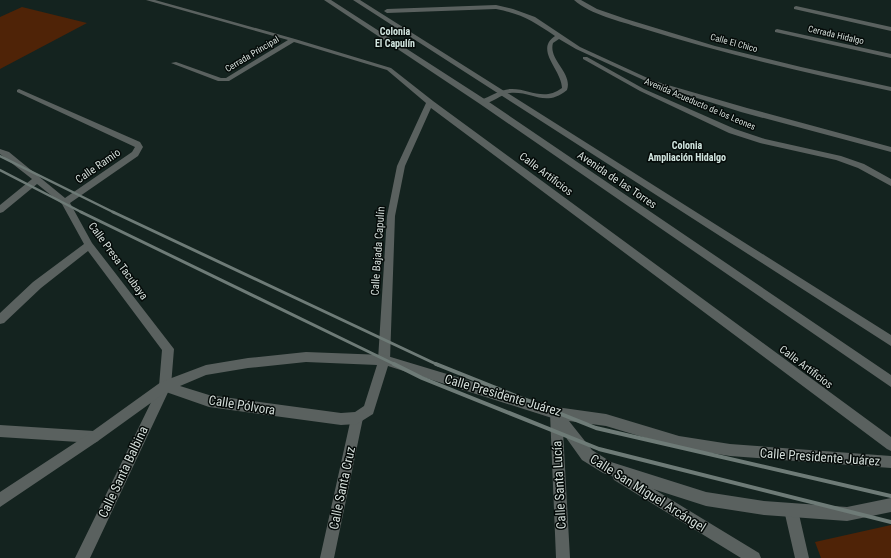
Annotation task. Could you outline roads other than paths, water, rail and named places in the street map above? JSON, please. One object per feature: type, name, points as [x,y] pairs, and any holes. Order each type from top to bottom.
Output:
[{"type":"street","name":"Calle Artificios","points":[[155,0],[389,69],[430,103],[891,445]]},
{"type":"street","name":"Avenida de las Torres","points":[[327,0],[483,102],[891,382]]},
{"type":"street","name":"Avenida de las Torres","points":[[356,0],[891,341]]},
{"type":"street","name":"Calle El Chico","points":[[577,0],[604,14],[670,35],[744,55],[891,89]]},
{"type":"street","name":"Avenida Acueducto de los Leones","points":[[387,11],[496,7],[511,10],[533,18],[556,38],[642,90],[732,130],[763,141],[849,161],[873,172],[891,183]]},
{"type":"street","points":[[796,8],[891,29]]},
{"type":"street","name":"Cerrada Hidalgo","points":[[777,31],[891,56]]},
{"type":"street","points":[[483,102],[514,91],[544,97],[556,95],[565,89],[565,81],[549,50],[549,47],[556,38],[634,75],[672,89],[891,150]]},
{"type":"street","name":"Cerrada Principal","points":[[174,62],[220,80],[227,80],[293,40]]},
{"type":"street","name":"Calle Ramio","points":[[19,91],[137,144],[138,150],[135,154],[65,202]]},
{"type":"street","name":"Calle Bajada Capulín","points":[[384,360],[391,216],[401,166],[430,103]]},
{"type":"street","name":"Calle Presa Tacubaya","points":[[0,151],[38,179],[65,202],[89,245],[168,349],[165,386]]},
{"type":"street","points":[[0,210],[38,179]]},
{"type":"street","points":[[0,320],[37,285],[89,245]]},
{"type":"street","name":"Calle Presidente Juárez","points":[[165,386],[206,370],[248,363],[306,357],[384,360],[556,413],[606,420],[679,442],[730,450],[805,454],[891,462]]},
{"type":"street","points":[[356,418],[369,410],[384,360]]},
{"type":"street","points":[[0,500],[94,438],[165,386]]},
{"type":"street","name":"Calle Pólvora","points":[[165,386],[209,401],[341,419],[356,418]]},
{"type":"street","name":"Calle Santa Balbina","points":[[82,558],[165,386]]},
{"type":"street","name":"Calle San Miguel Arcángel","points":[[556,413],[587,455],[754,558]]},
{"type":"street","name":"Calle Santa Lucía","points":[[556,413],[563,558]]},
{"type":"street","name":"Calle Santa Cruz","points":[[327,558],[356,418]]},
{"type":"street","points":[[0,431],[94,438]]},
{"type":"street","points":[[608,468],[706,499],[764,508],[846,514],[891,504]]},
{"type":"street","points":[[791,510],[802,558]]},
{"type":"railway","points":[[0,156],[115,213]]},
{"type":"railway","points":[[0,170],[82,213]]},
{"type":"railway","points":[[113,212],[438,365]]},
{"type":"railway","points":[[82,213],[396,365]]},
{"type":"railway","points":[[436,364],[596,428],[891,496]]},
{"type":"railway","points":[[396,365],[422,378],[599,449],[891,522]]},
{"type":"district","name":"Colonia El Capulín","points":[[395,36]]},
{"type":"district","name":"Colonia Ampliación Hidalgo","points":[[687,150]]}]
